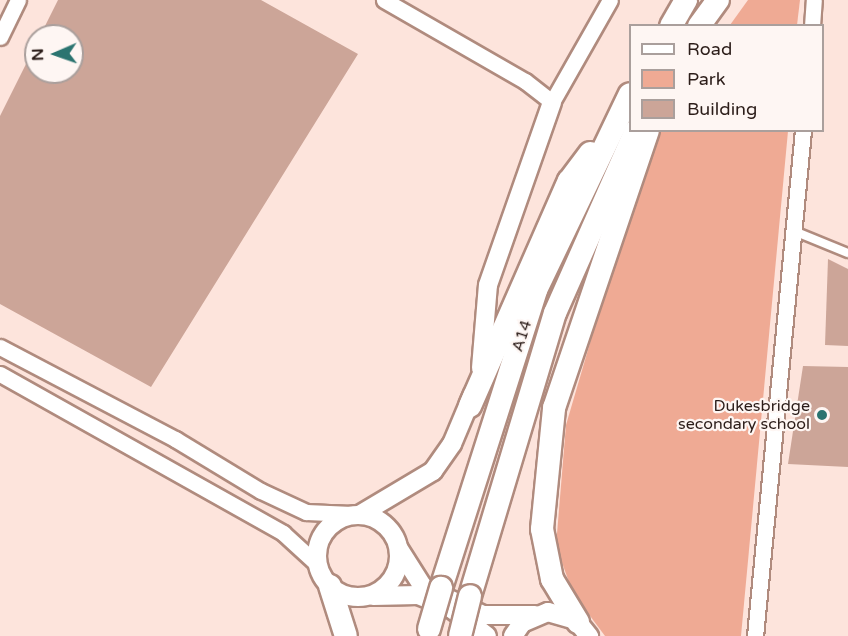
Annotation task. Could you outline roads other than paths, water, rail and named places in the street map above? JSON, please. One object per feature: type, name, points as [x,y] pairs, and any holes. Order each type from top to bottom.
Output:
[{"type":"main road","points":[[672,24],[686,0]]},
{"type":"main road","points":[[700,24],[718,0]]},
{"type":"main road","name":"A14","points":[[428,633],[536,290],[629,96]]},
{"type":"main road","points":[[470,405],[569,181],[616,120]]},
{"type":"main road","name":"A14","points":[[460,636],[555,314],[635,132]]},
{"type":"main road","points":[[584,629],[560,596],[546,557],[545,476],[553,419],[567,362],[647,132]]},
{"type":"main road","points":[[330,586],[346,636]]},
{"type":"street","points":[[0,37],[18,0]]},
{"type":"street","points":[[384,0],[554,96]]},
{"type":"street","points":[[401,0],[554,96]]},
{"type":"street","points":[[318,565],[321,537],[340,518],[357,514],[433,471],[470,405],[483,359],[488,285],[554,96],[610,0]]},
{"type":"street","points":[[812,24],[814,0]]},
{"type":"street","points":[[755,636],[803,132]]},
{"type":"street","points":[[0,347],[175,439],[261,491],[306,512],[357,514],[389,528],[423,587],[483,615],[563,614],[584,629]]},
{"type":"street","points":[[0,374],[283,533],[318,565],[330,586],[354,597],[418,595],[452,609],[487,636]]},
{"type":"street","points":[[369,596],[392,581],[398,568],[399,547]]},
{"type":"street","points":[[513,636],[535,615]]},
{"type":"lane","points":[[794,231],[848,253]]},
{"type":"place","name":"Dukesbridge secondary school","points":[[822,415]]}]
